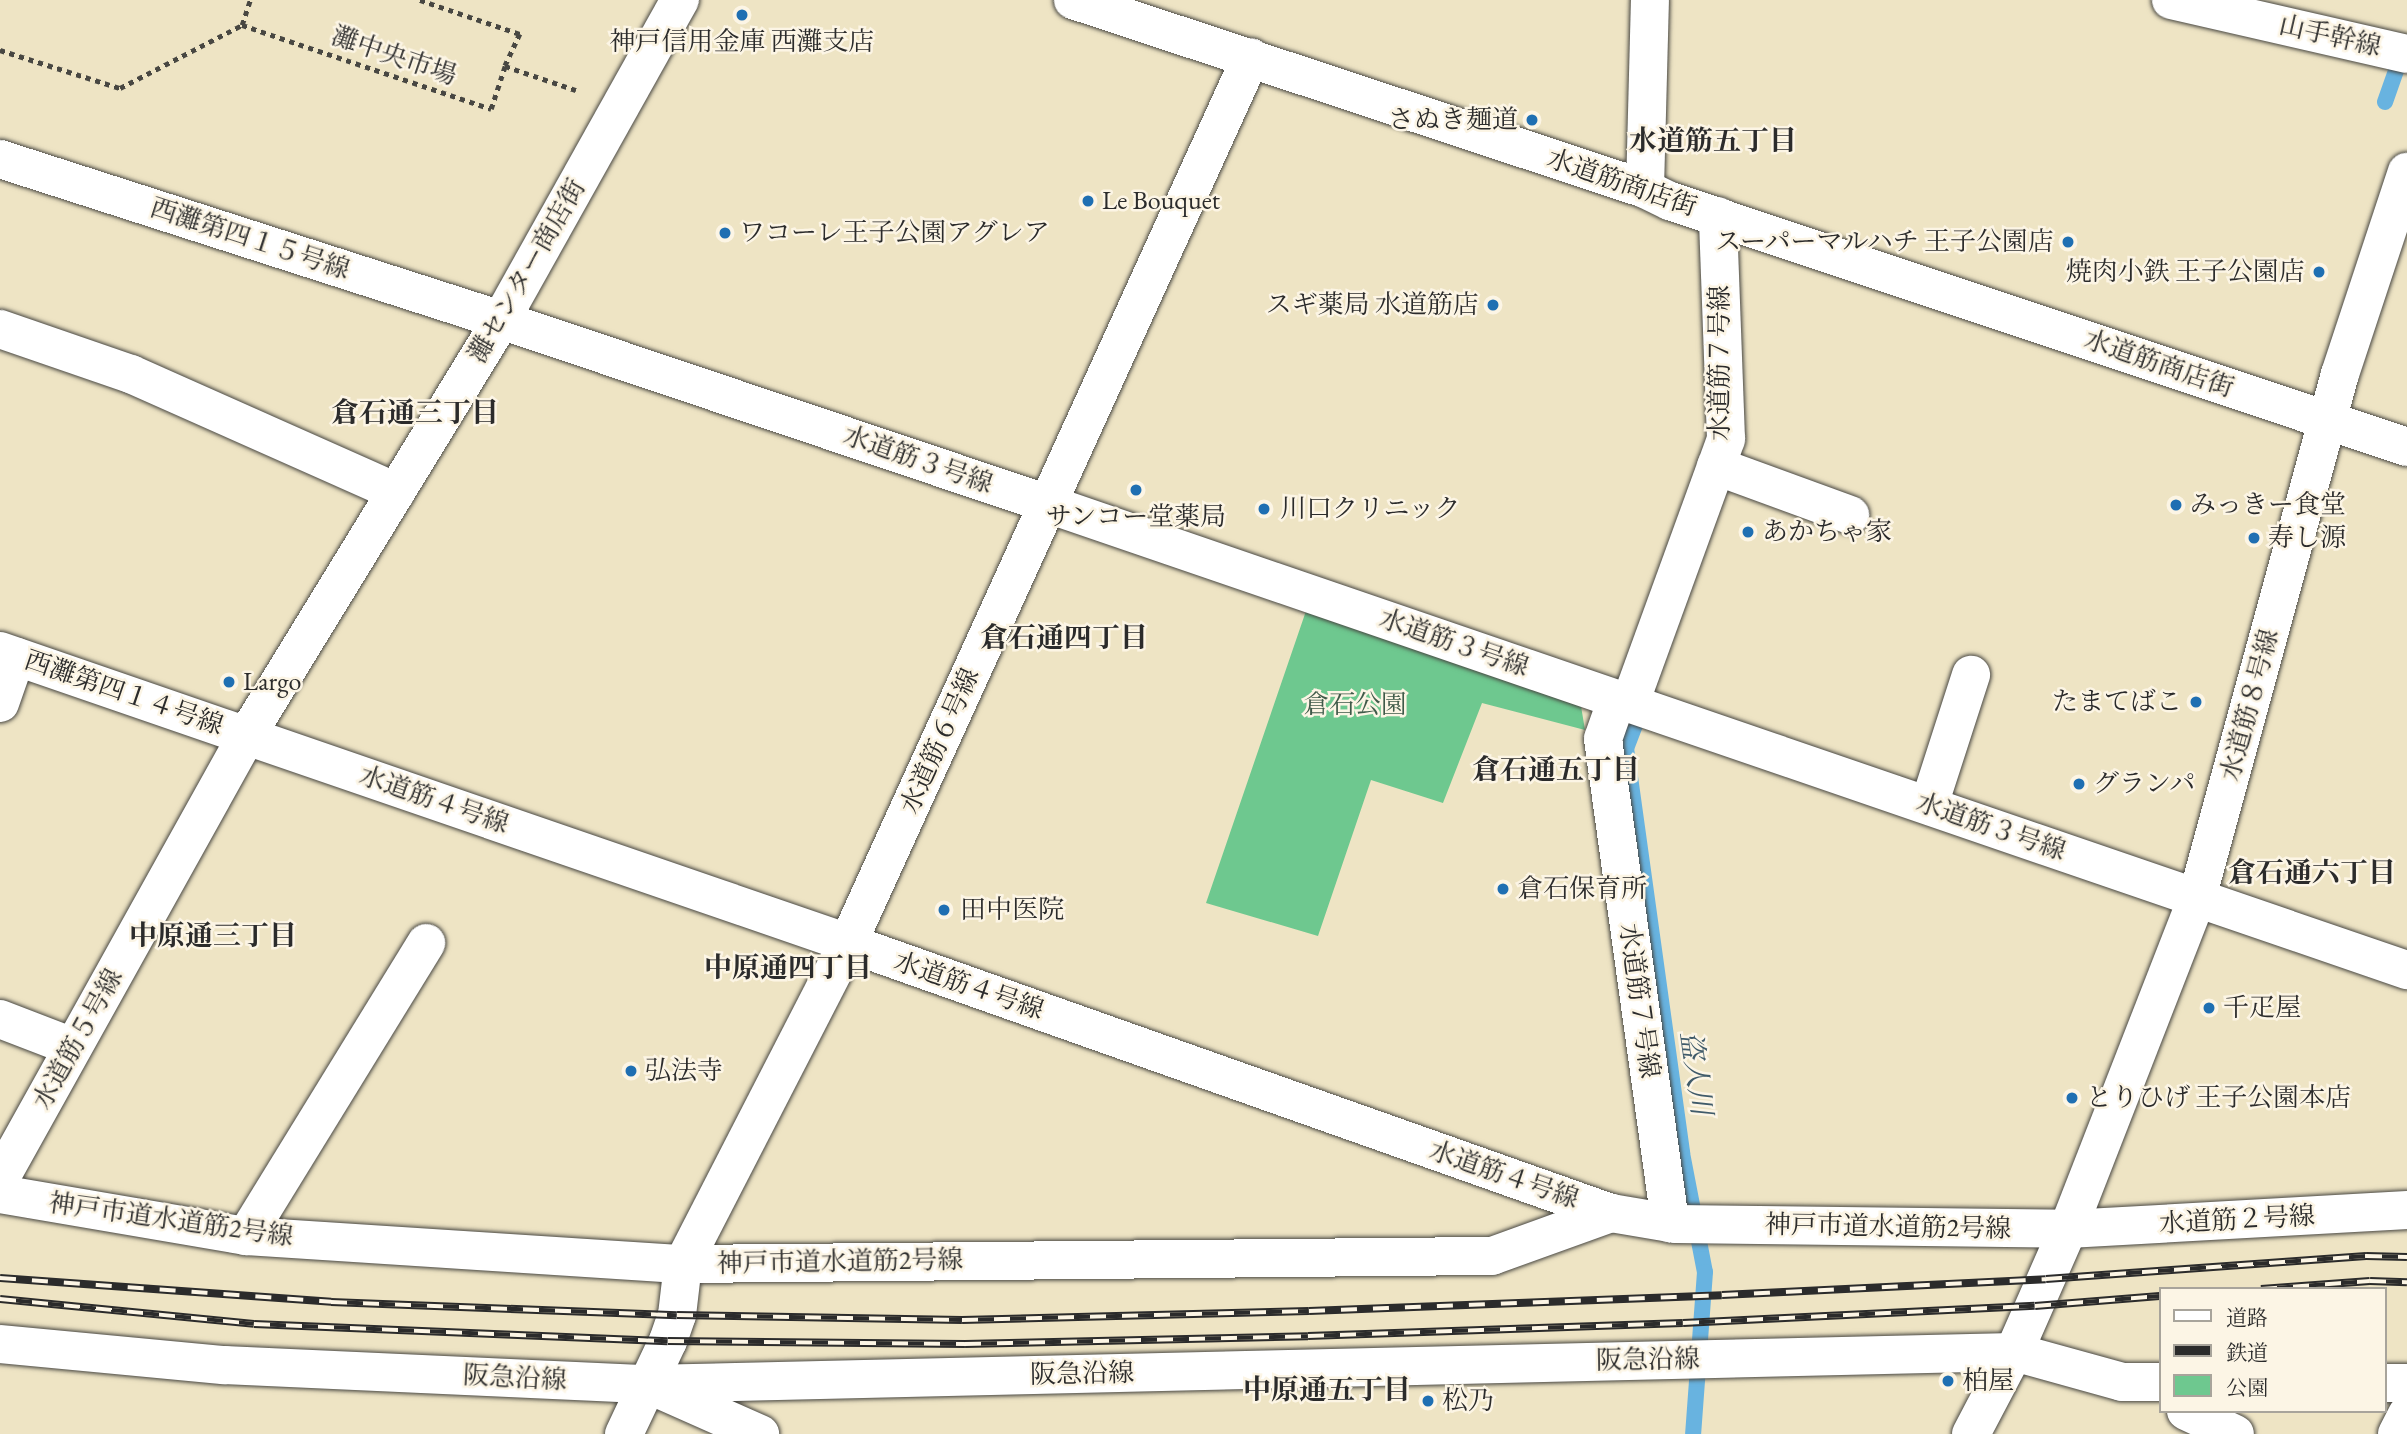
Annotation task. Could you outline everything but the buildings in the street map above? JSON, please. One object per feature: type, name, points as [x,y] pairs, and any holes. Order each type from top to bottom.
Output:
[{"type":"street","name":"灘センター商店街","points":[[253,726],[500,320],[680,0]]},
{"type":"street","name":"水道筋商店街","points":[[1073,0],[1646,189],[1670,201],[2407,447]]},
{"type":"street","points":[[1646,189],[1650,0]]},
{"type":"street","name":"山手幹線","points":[[2171,0],[2407,54]]},
{"type":"street","name":"水道筋６号線","points":[[682,1264],[848,943],[1251,57]]},
{"type":"street","name":"西灘第四１５号線","points":[[0,159],[500,320]]},
{"type":"street","name":"水道筋８号線","points":[[1971,1434],[2014,1352],[2068,1229],[2197,898],[2340,374],[2407,172]]},
{"type":"street","name":"水道筋７号線","points":[[1685,1224],[1603,739],[1624,701],[1726,439],[1718,216]]},
{"type":"street","name":"水道筋３号線","points":[[500,320],[1048,504],[2407,970]]},
{"type":"street","points":[[0,329],[131,374],[396,492]]},
{"type":"street","points":[[1716,466],[1850,515]]},
{"type":"street","points":[[0,703],[8,654]]},
{"type":"street","name":"西灘第四１４号線","points":[[8,654],[253,726]]},
{"type":"street","points":[[1929,806],[1971,675]]},
{"type":"street","name":"水道筋４号線","points":[[253,726],[848,943],[1611,1213]]},
{"type":"street","name":"水道筋５号線","points":[[0,1179],[253,726]]},
{"type":"street","points":[[246,1236],[426,943]]},
{"type":"street","points":[[0,1019],[73,1047]]},
{"type":"street","name":"神戸市道水道筋2号線","points":[[0,1194],[246,1236],[682,1264],[1492,1256],[1611,1213],[1685,1224],[2068,1229]]},
{"type":"street","name":"水道筋２号線","points":[[2068,1229],[2407,1210]]},
{"type":"street","points":[[624,1434],[677,1315],[682,1264]]},
{"type":"street","name":"阪急沿線","points":[[0,1344],[224,1365],[647,1384],[2014,1352],[2122,1382],[2158,1382]]},
{"type":"street","points":[[2122,1382],[2158,1398]]},
{"type":"street","points":[[2386,1383],[2407,1382]]},
{"type":"street","points":[[647,1384],[760,1434]]},
{"type":"street","points":[[2190,1413],[2235,1434]]},
{"type":"street","points":[[2397,1434],[2407,1413]]},
{"type":"path","points":[[0,50],[120,88],[242,25],[250,0]]},
{"type":"path","name":"灘中央市場","points":[[242,25],[491,109],[505,66],[520,34],[420,0]]},
{"type":"path","points":[[505,66],[621,105]]},
{"type":"green space","name":"倉石公園","points":[[1307,608],[1580,700],[1585,730],[1482,703],[1443,803],[1371,780],[1318,936],[1206,903]]},
{"type":"waterway","points":[[2385,102],[2403,51]]},
{"type":"waterway","name":"盗人川","points":[[1637,720],[1626,748],[1682,1153],[1705,1272],[1693,1434]]},
{"type":"railway","points":[[0,1278],[331,1302],[677,1315],[962,1320],[1309,1311],[1722,1295],[2046,1279],[2366,1256],[2407,1257]]},
{"type":"railway","points":[[2288,1287],[2370,1281],[2407,1282]]},
{"type":"railway","points":[[0,1299],[254,1324],[668,1341],[965,1344],[1683,1323],[2035,1306],[2158,1296]]},
{"type":"place","name":"神戸信用金庫 西灘支店","points":[[742,15]]},
{"type":"place","name":"さぬき麺道","points":[[1532,120]]},
{"type":"place","name":"Le Bouquet","points":[[1088,201]]},
{"type":"place","name":"ワコーレ王子公園アグレア","points":[[725,233]]},
{"type":"place","name":"スーパーマルハチ 王子公園店","points":[[2068,242]]},
{"type":"place","name":"焼肉小鉄 王子公園店","points":[[2319,272]]},
{"type":"place","name":"スギ薬局 水道筋店","points":[[1493,305]]},
{"type":"place","name":"サンコー堂薬局","points":[[1136,490]]},
{"type":"place","name":"みっきー食堂","points":[[2176,505]]},
{"type":"place","name":"川口クリニック","points":[[1264,509]]},
{"type":"place","name":"あかちゃ家","points":[[1748,532]]},
{"type":"place","name":"寿し源","points":[[2254,538]]},
{"type":"place","name":"Largo","points":[[229,682]]},
{"type":"place","name":"たまてばこ","points":[[2196,702]]},
{"type":"place","name":"グランパ","points":[[2079,784]]},
{"type":"place","name":"倉石保育所","points":[[1503,889]]},
{"type":"place","name":"田中医院","points":[[944,910]]},
{"type":"place","name":"千疋屋","points":[[2209,1008]]},
{"type":"place","name":"弘法寺","points":[[631,1071]]},
{"type":"place","name":"とりひげ 王子公園本店","points":[[2072,1098]]},
{"type":"place","name":"柏屋","points":[[1948,1381]]},
{"type":"place","name":"松乃","points":[[1428,1401]]},
{"type":"district","name":"水道筋五丁目","points":[[1713,140]]},
{"type":"district","name":"倉石通三丁目","points":[[415,412]]},
{"type":"district","name":"倉石通四丁目","points":[[1064,637]]},
{"type":"district","name":"倉石通五丁目","points":[[1556,769]]},
{"type":"district","name":"倉石通六丁目","points":[[2312,872]]},
{"type":"district","name":"中原通三丁目","points":[[213,935]]},
{"type":"district","name":"中原通四丁目","points":[[788,967]]},
{"type":"district","name":"中原通五丁目","points":[[1327,1389]]}]
